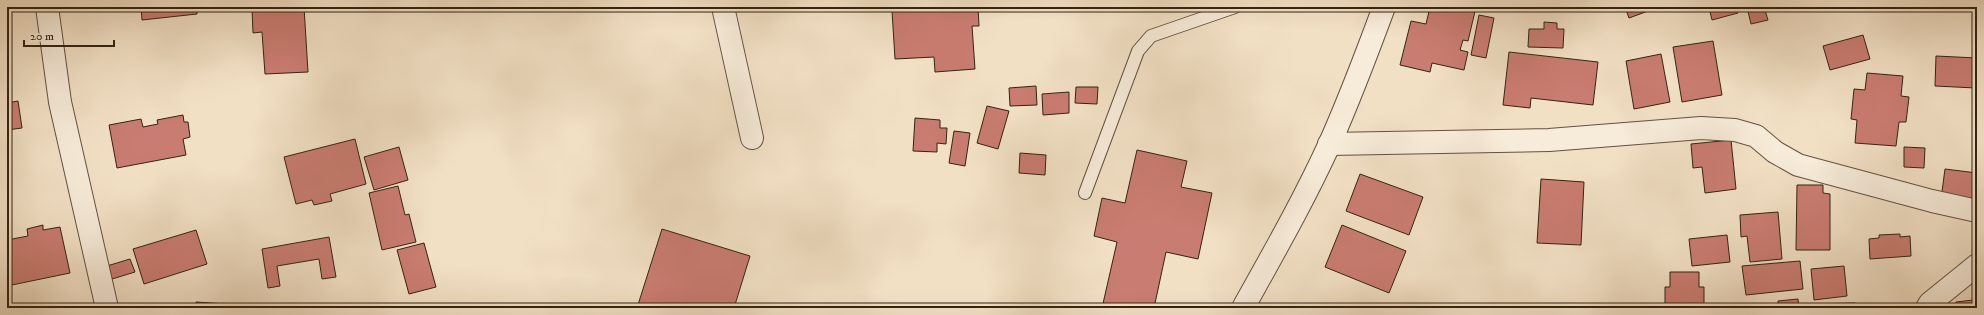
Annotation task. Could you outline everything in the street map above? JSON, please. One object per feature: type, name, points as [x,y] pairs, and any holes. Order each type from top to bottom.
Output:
[{"type":"street","points":[[47,7],[60,102],[107,308]]},
{"type":"street","points":[[724,7],[752,138]]},
{"type":"street","points":[[1243,308],[1286,232],[1329,144],[1362,68],[1384,7]]},
{"type":"street","points":[[1329,144],[1548,140],[1701,128],[1735,130],[1756,136],[1775,152],[1798,165],[1932,202],[1977,211]]},
{"type":"street","points":[[1927,308],[1977,265]]},
{"type":"lane","points":[[1085,193],[1138,51],[1151,36],[1235,7]]},
{"type":"building","points":[[141,7],[197,7],[197,14],[142,20]]},
{"type":"building","points":[[304,7],[308,72],[265,74],[262,32],[253,33],[252,9]]},
{"type":"building","points":[[940,7],[978,7],[979,26],[972,26],[975,69],[935,72],[934,57],[895,59],[892,11]]},
{"type":"building","points":[[1430,7],[1476,7],[1468,41],[1463,40],[1460,50],[1468,52],[1464,70],[1432,63],[1430,72],[1400,65],[1411,21],[1426,24]]},
{"type":"building","points":[[1625,7],[1659,7],[1629,18]]},
{"type":"building","points":[[1709,7],[1736,7],[1738,13],[1712,20]]},
{"type":"building","points":[[1747,7],[1764,7],[1768,20],[1751,24]]},
{"type":"building","points":[[1479,15],[1494,18],[1486,58],[1471,55]]},
{"type":"building","points":[[1544,22],[1557,23],[1557,29],[1564,29],[1563,48],[1528,47],[1529,29],[1544,29]]},
{"type":"building","points":[[1863,35],[1870,59],[1830,70],[1823,46]]},
{"type":"building","points":[[1713,41],[1722,95],[1682,102],[1673,47]]},
{"type":"building","points":[[1509,52],[1598,62],[1593,105],[1531,98],[1530,108],[1503,105]]},
{"type":"building","points":[[1661,54],[1670,102],[1634,109],[1626,61]]},
{"type":"building","points":[[1936,56],[1977,58],[1976,88],[1935,86]]},
{"type":"building","points":[[1867,73],[1903,76],[1901,96],[1909,97],[1906,122],[1899,122],[1896,146],[1855,143],[1857,120],[1851,119],[1854,89],[1865,90]]},
{"type":"building","points":[[1036,86],[1037,105],[1010,106],[1009,88]]},
{"type":"building","points":[[1076,87],[1098,87],[1097,104],[1075,103]]},
{"type":"building","points":[[1069,92],[1069,113],[1043,115],[1042,94]]},
{"type":"building","points":[[18,101],[22,128],[7,130],[7,103]]},
{"type":"building","points":[[987,106],[1009,111],[998,149],[977,143]]},
{"type":"building","points":[[183,115],[184,122],[188,122],[190,137],[183,139],[186,155],[117,168],[109,125],[141,119],[143,127],[158,124],[157,120]]},
{"type":"building","points":[[915,118],[940,120],[940,128],[947,128],[946,144],[937,143],[937,152],[913,151]]},
{"type":"building","points":[[954,131],[970,133],[965,166],[949,163]]},
{"type":"building","points":[[355,139],[366,184],[330,194],[332,201],[314,205],[312,200],[296,204],[284,157]]},
{"type":"building","points":[[1731,140],[1736,189],[1705,193],[1702,167],[1693,168],[1691,144]]},
{"type":"building","points":[[399,147],[408,180],[374,190],[364,157]]},
{"type":"building","points":[[1904,147],[1925,148],[1924,168],[1904,167]]},
{"type":"building","points":[[1137,150],[1187,161],[1181,187],[1212,193],[1198,259],[1166,252],[1154,308],[1102,308],[1117,242],[1094,236],[1102,198],[1125,203]]},
{"type":"building","points":[[1020,153],[1046,155],[1045,175],[1019,173]]},
{"type":"building","points":[[1945,169],[1977,173],[1977,204],[1941,199]]},
{"type":"building","points":[[1360,174],[1423,197],[1409,235],[1346,211]]},
{"type":"building","points":[[1541,179],[1584,182],[1581,245],[1537,243]]},
{"type":"building","points":[[1797,185],[1823,185],[1823,193],[1830,194],[1830,250],[1796,250]]},
{"type":"building","points":[[398,186],[405,215],[409,214],[416,242],[382,250],[369,193]]},
{"type":"building","points":[[1778,212],[1782,259],[1750,262],[1747,236],[1741,237],[1740,215]]},
{"type":"building","points":[[43,225],[43,230],[60,227],[70,273],[7,286],[7,240],[28,236],[27,229]]},
{"type":"building","points":[[1342,225],[1406,251],[1389,293],[1325,267]]},
{"type":"building","points":[[662,229],[750,256],[734,308],[637,308]]},
{"type":"building","points":[[196,230],[207,264],[144,284],[133,249]]},
{"type":"building","points":[[1900,234],[1900,237],[1910,236],[1911,256],[1870,259],[1869,239],[1879,238],[1879,235]]},
{"type":"building","points":[[1727,235],[1730,262],[1692,266],[1689,239]]},
{"type":"building","points":[[329,237],[336,277],[322,279],[319,259],[277,266],[280,286],[268,288],[262,249]]},
{"type":"building","points":[[424,243],[436,287],[409,294],[397,250]]},
{"type":"building","points":[[130,259],[135,272],[112,279],[107,266]]},
{"type":"building","points":[[1800,261],[1803,289],[1746,295],[1742,266]]},
{"type":"building","points":[[1844,266],[1847,296],[1814,300],[1811,269]]},
{"type":"building","points":[[1670,272],[1699,272],[1699,287],[1704,287],[1704,308],[1665,308],[1665,287],[1670,287]]},
{"type":"building","points":[[1798,299],[1799,308],[1778,308],[1778,301]]},
{"type":"building","points":[[1973,300],[1974,308],[1956,308],[1956,302]]},
{"type":"building","points":[[196,302],[242,305],[242,308],[196,308]]},
{"type":"building","points":[[1855,303],[1855,308],[1813,308],[1813,304]]},
{"type":"building","points":[[569,304],[620,307],[620,308],[568,308]]}]
